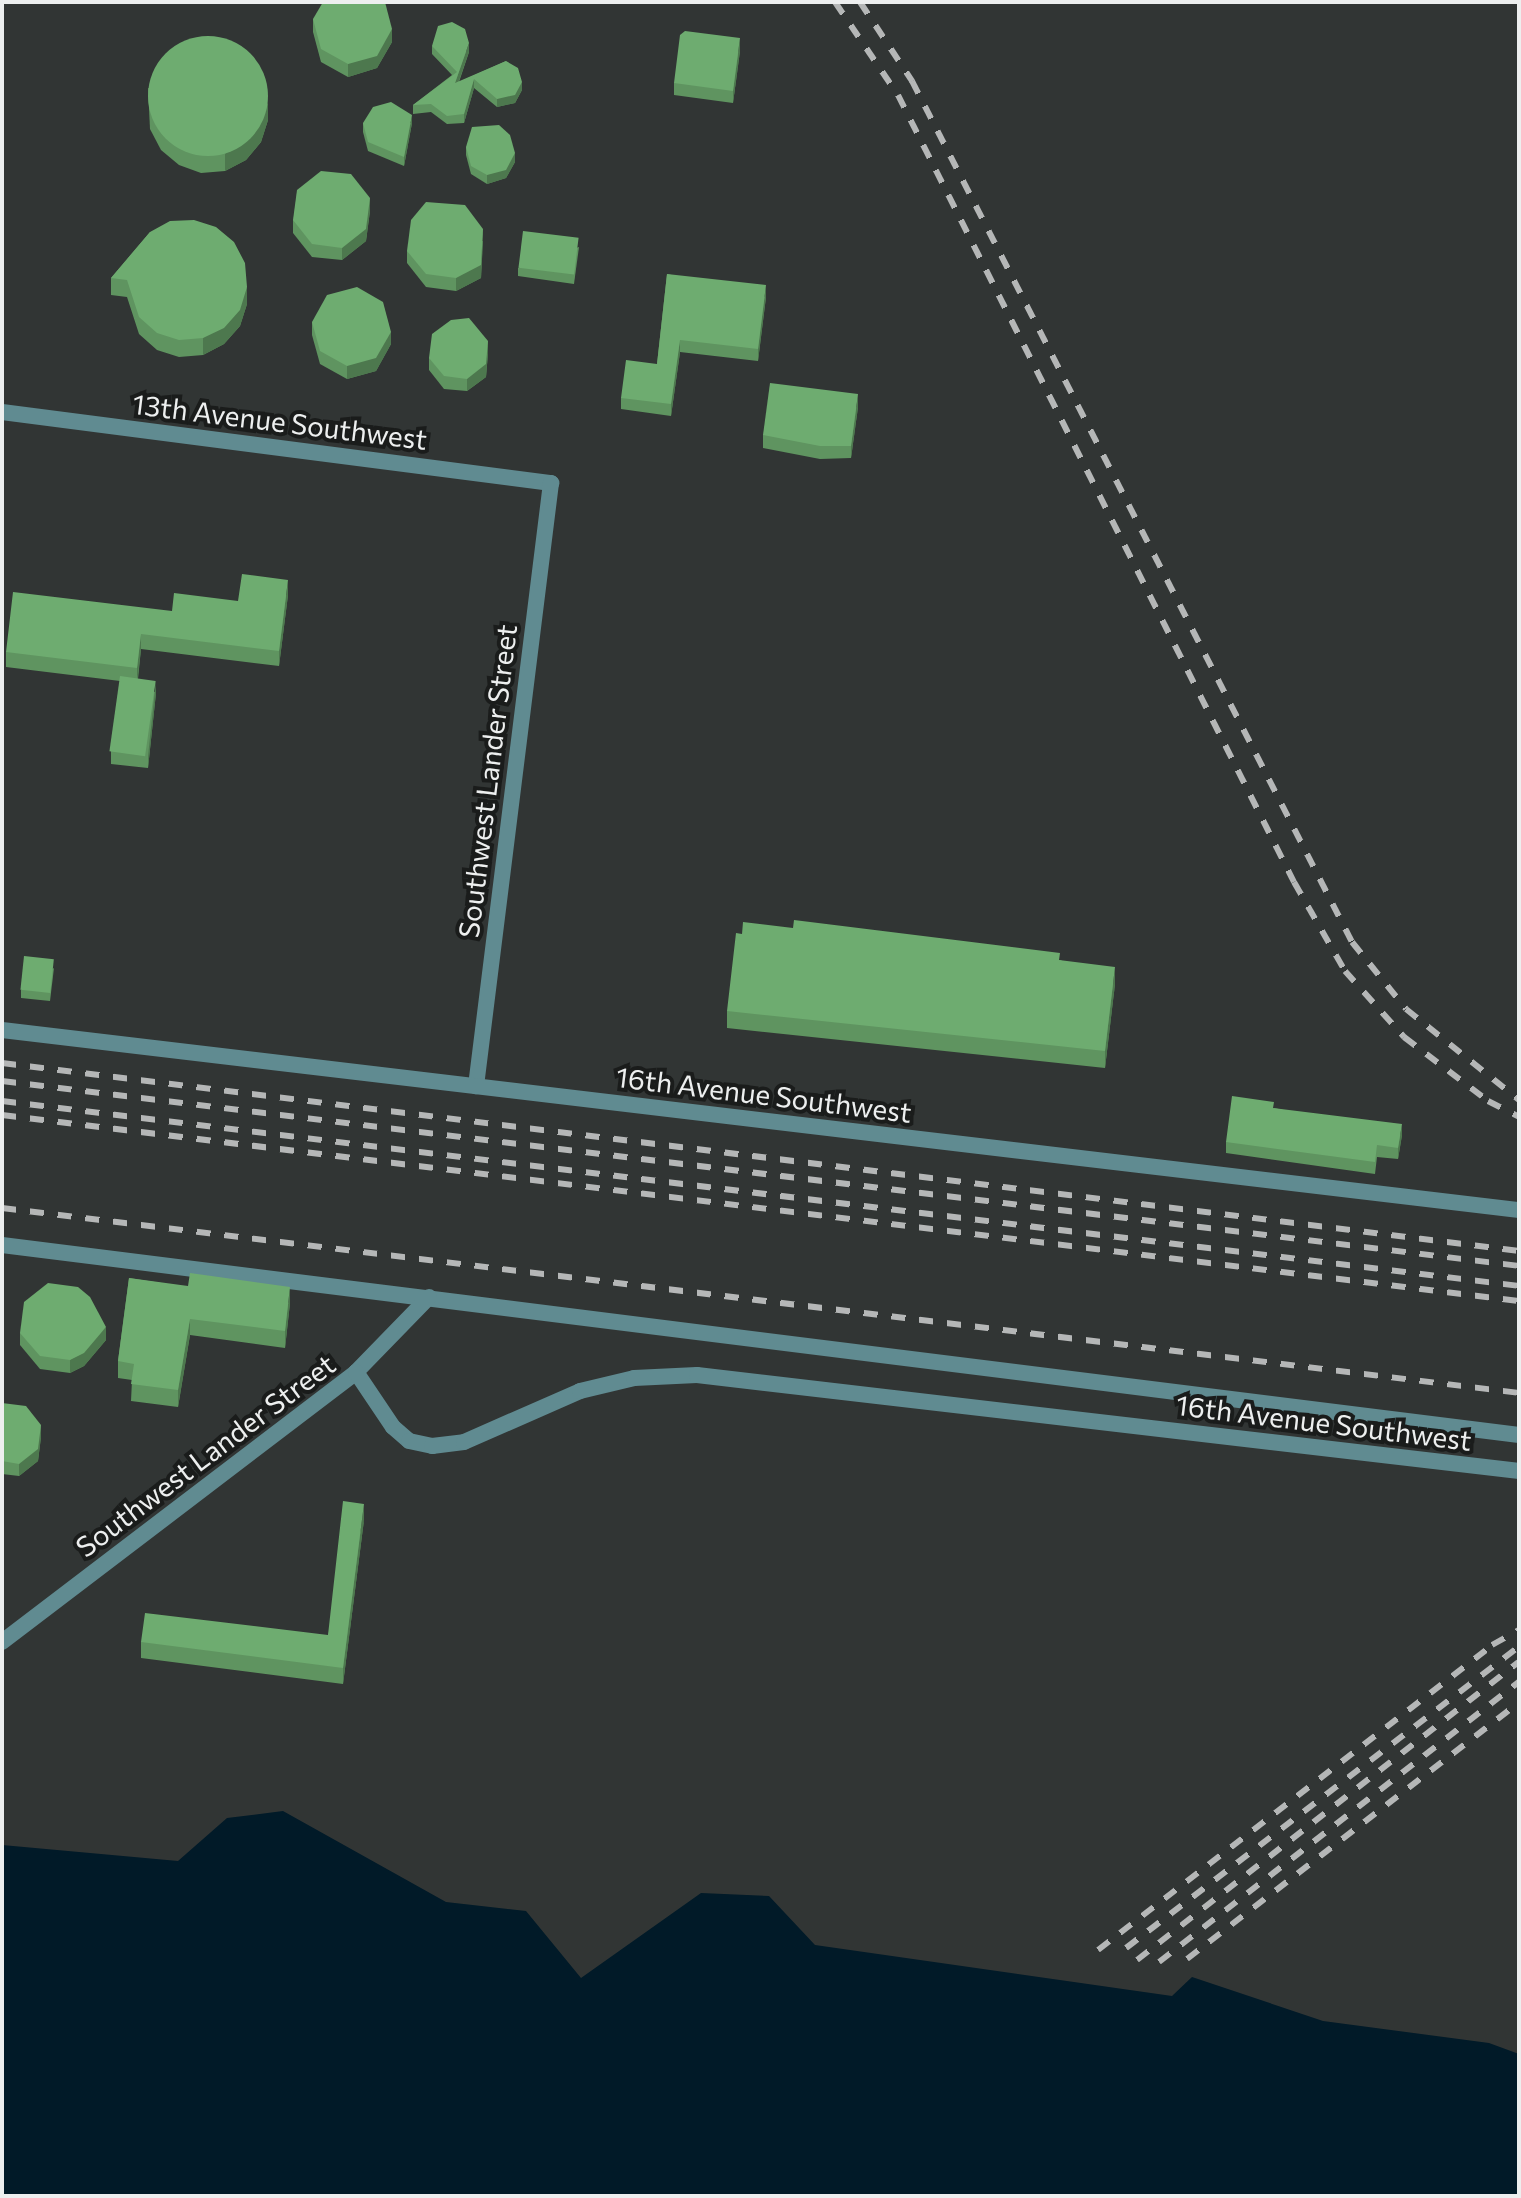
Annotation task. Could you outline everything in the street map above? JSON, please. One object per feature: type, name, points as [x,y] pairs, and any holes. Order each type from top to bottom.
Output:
[{"type":"street","name":"13th Avenue Southwest","points":[[2,412],[551,483]]},
{"type":"street","name":"Southwest Lander Street","points":[[476,1086],[551,483]]},
{"type":"street","name":"16th Avenue Southwest","points":[[2,1030],[1519,1210]]},
{"type":"street","name":"16th Avenue Southwest","points":[[2,1245],[1377,1414],[1519,1435]]},
{"type":"street","name":"Southwest Lander Street","points":[[2,1642],[356,1372],[429,1297]]},
{"type":"street","name":"16th Avenue Southwest","points":[[356,1372],[393,1427],[409,1441],[432,1446],[464,1442],[580,1391],[634,1378],[697,1375],[1519,1471]]},
{"type":"water","points":[[283,1811],[446,1902],[526,1911],[581,1978],[701,1893],[769,1896],[815,1945],[1172,1996],[1192,1977],[1323,2021],[1489,2043],[1519,2054],[1519,2196],[2,2196],[2,1845],[178,1861],[227,1818]]},
{"type":"building","points":[[323,2],[385,2],[392,29],[377,56],[348,64],[321,49],[313,19]]},
{"type":"building","points":[[452,22],[465,29],[469,43],[455,83],[506,61],[518,68],[522,82],[515,95],[497,99],[474,79],[464,114],[447,116],[431,104],[413,105],[457,72],[432,46],[438,26]]},
{"type":"building","points":[[685,31],[740,38],[733,91],[674,83],[680,35]]},
{"type":"building","points":[[208,36],[231,41],[250,54],[263,73],[268,96],[263,119],[250,138],[231,151],[208,156],[185,151],[166,138],[153,119],[148,96],[153,73],[166,54],[185,41]]},
{"type":"building","points":[[391,102],[412,115],[404,157],[368,142],[363,123],[373,107]]},
{"type":"building","points":[[499,125],[510,135],[515,153],[506,170],[487,175],[471,166],[466,147],[472,127]]},
{"type":"building","points":[[321,171],[351,174],[370,198],[366,229],[342,248],[312,244],[293,220],[297,190]]},
{"type":"building","points":[[426,202],[465,205],[483,229],[481,265],[456,278],[426,274],[407,251],[411,220]]},
{"type":"building","points":[[194,220],[216,227],[234,242],[245,263],[247,287],[240,310],[224,328],[203,338],[179,340],[157,333],[139,317],[127,280],[111,278],[150,232],[170,221]]},
{"type":"building","points":[[523,231],[579,238],[574,275],[518,268]]},
{"type":"building","points":[[667,274],[766,285],[758,349],[680,340],[671,404],[621,398],[626,360],[657,364]]},
{"type":"building","points":[[357,287],[383,302],[391,332],[376,358],[347,366],[320,351],[312,322],[327,295]]},
{"type":"building","points":[[469,318],[488,341],[486,364],[467,379],[444,376],[429,358],[432,334],[451,320]]},
{"type":"building","points":[[770,383],[858,394],[851,446],[820,446],[763,435]]},
{"type":"building","points":[[242,574],[288,580],[279,651],[141,634],[137,668],[6,652],[13,592],[172,611],[174,593],[238,601]]},
{"type":"building","points":[[120,676],[156,681],[145,756],[109,751]]},
{"type":"building","points":[[794,920],[1060,953],[1059,960],[1115,967],[1105,1051],[727,1011],[736,933],[742,934],[743,922],[793,928]]},
{"type":"building","points":[[24,956],[54,959],[50,993],[20,990]]},
{"type":"building","points":[[1232,1096],[1274,1102],[1273,1108],[1402,1124],[1398,1148],[1377,1145],[1375,1162],[1226,1142]]},
{"type":"building","points":[[190,1273],[290,1287],[285,1331],[190,1319],[178,1390],[131,1384],[134,1364],[118,1361],[129,1278],[188,1286]]},
{"type":"building","points":[[48,1283],[78,1287],[90,1297],[106,1327],[84,1353],[70,1360],[40,1356],[20,1333],[24,1302]]},
{"type":"building","points":[[2,1403],[26,1406],[41,1425],[38,1449],[19,1464],[2,1461]]},
{"type":"building","points":[[343,1501],[364,1504],[343,1668],[141,1642],[145,1613],[328,1635]]},
{"type":"railway","points":[[835,2],[898,95],[1294,882],[1345,971],[1404,1037],[1488,1101],[1519,1117]]},
{"type":"railway","points":[[860,2],[912,81],[1352,942],[1406,1009],[1519,1100]]},
{"type":"railway","points":[[2,1063],[1519,1251]]},
{"type":"railway","points":[[2,1081],[1519,1266]]},
{"type":"railway","points":[[2,1101],[1519,1286]]},
{"type":"railway","points":[[2,1115],[1519,1301]]},
{"type":"railway","points":[[2,1208],[1519,1393]]},
{"type":"railway","points":[[1098,1950],[1492,1645],[1519,1630]]},
{"type":"railway","points":[[1126,1948],[1519,1646]]},
{"type":"railway","points":[[1137,1960],[1519,1662]]},
{"type":"railway","points":[[1159,1962],[1519,1682]]},
{"type":"railway","points":[[1187,1959],[1519,1702]]}]
